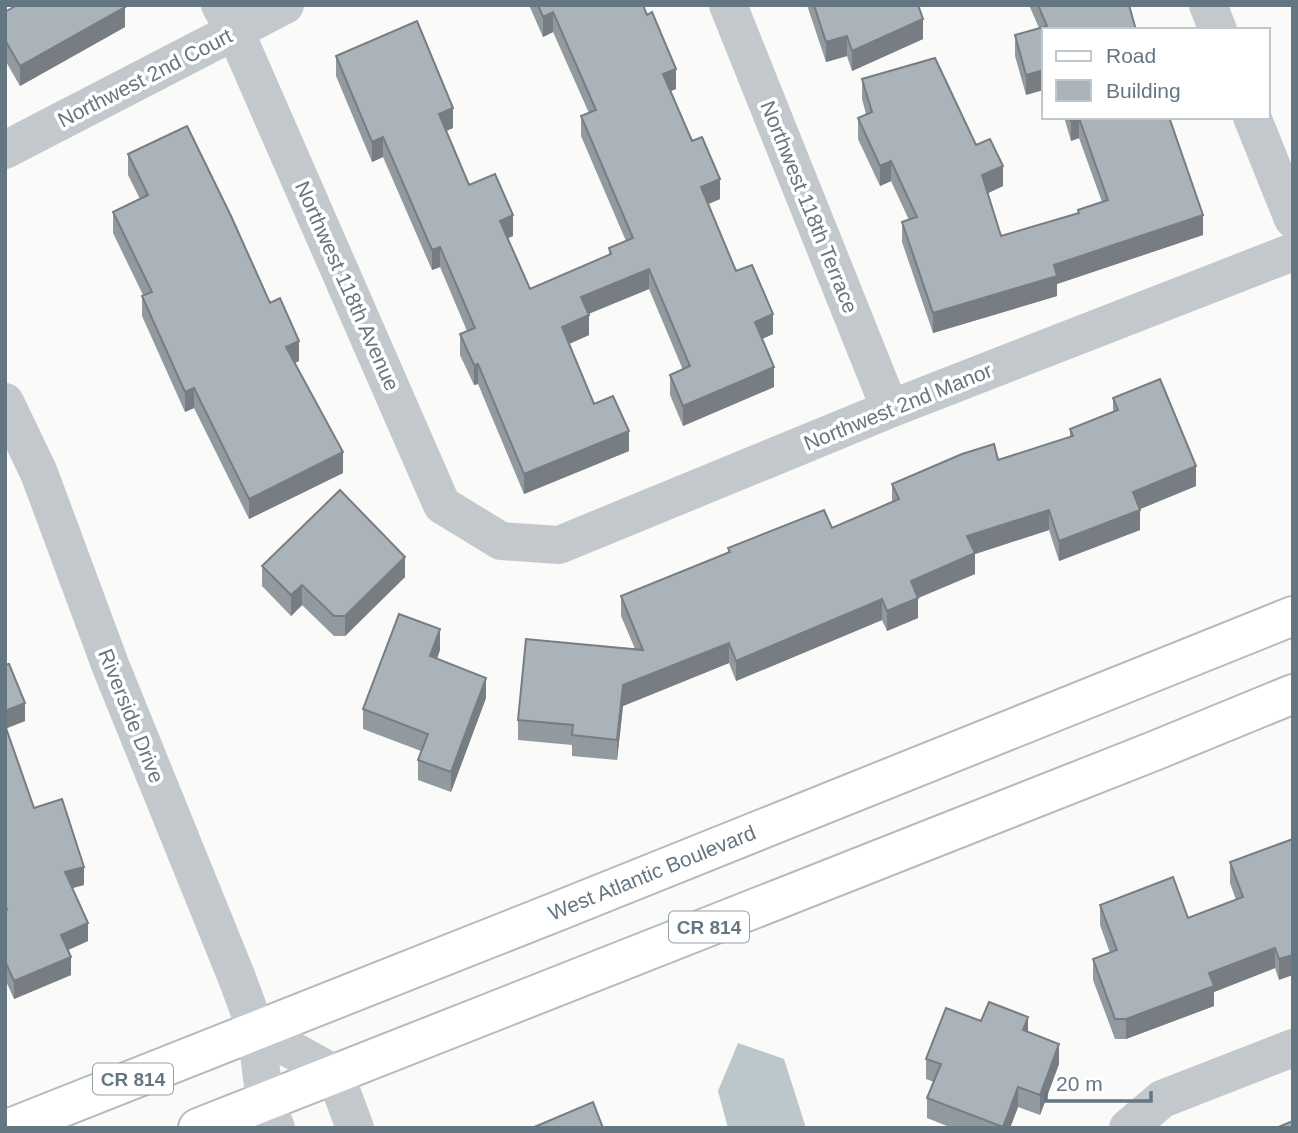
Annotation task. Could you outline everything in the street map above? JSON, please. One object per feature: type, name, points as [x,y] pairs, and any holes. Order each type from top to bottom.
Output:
[{"type":"main road","name":"West Atlantic Boulevard","points":[[10,1128],[1293,616]]},
{"type":"main road","name":"CR 814","points":[[198,1128],[270,1115],[335,1074],[1293,694]]},
{"type":"street","name":"Northwest 2nd Court","points":[[5,150],[228,18],[285,5]]},
{"type":"street","name":"Northwest 118th Terrace","points":[[728,5],[890,409]]},
{"type":"street","points":[[1208,5],[1217,28]]},
{"type":"street","name":"Northwest 118th Avenue","points":[[228,18],[442,505],[501,541]]},
{"type":"street","points":[[1253,119],[1293,219]]},
{"type":"street","name":"Northwest 2nd Manor","points":[[501,541],[559,545],[890,409],[1293,252]]},
{"type":"street","name":"Riverside Drive","points":[[5,402],[40,473],[111,667],[256,1030],[270,1115]]},
{"type":"street","points":[[256,1030],[335,1074],[355,1128]]},
{"type":"street","points":[[1128,1128],[1162,1099],[1293,1048]]},
{"type":"shaded area","points":[[738,1043],[784,1059],[806,1128],[728,1128],[718,1091]]},
{"type":"building","points":[[17,5],[125,7],[20,66],[5,40],[5,12]]},
{"type":"building","points":[[538,5],[643,5],[647,15],[652,12],[676,69],[663,74],[692,141],[702,137],[720,179],[701,187],[736,271],[752,265],[773,314],[755,322],[774,367],[683,406],[670,375],[690,366],[649,269],[581,297],[589,315],[562,327],[594,404],[613,396],[629,431],[524,474],[478,364],[474,365],[460,334],[475,328],[440,247],[432,250],[383,137],[372,142],[336,56],[417,21],[453,108],[439,114],[469,185],[495,174],[513,215],[500,221],[530,289],[611,254],[609,248],[633,238],[581,116],[596,110],[553,12],[543,17]]},
{"type":"building","points":[[814,5],[918,5],[923,19],[852,51],[847,36],[826,42]]},
{"type":"building","points":[[1038,5],[1129,5],[1135,28],[1042,28],[1042,71],[1026,75],[1015,35],[1047,26]]},
{"type":"building","points":[[935,58],[976,145],[990,139],[1003,166],[982,175],[1001,236],[1079,213],[1078,210],[1108,200],[1079,119],[1170,119],[1203,215],[1054,265],[1057,276],[933,313],[902,222],[917,217],[891,161],[880,166],[858,118],[872,112],[862,79]]},
{"type":"building","points":[[187,126],[270,303],[280,298],[299,341],[286,347],[343,452],[249,499],[194,388],[185,392],[142,296],[152,292],[113,212],[148,195],[128,154]]},
{"type":"building","points":[[1160,379],[1196,466],[1133,492],[1140,510],[1059,541],[1049,510],[967,536],[975,553],[911,581],[918,598],[887,611],[882,599],[736,661],[729,643],[623,685],[617,740],[572,735],[573,725],[518,720],[526,639],[643,650],[621,596],[730,552],[728,548],[824,510],[832,528],[899,499],[892,484],[962,454],[994,444],[998,460],[1073,436],[1070,429],[1118,410],[1113,398]]},
{"type":"building","points":[[340,490],[405,557],[345,616],[334,616],[302,585],[291,595],[262,566]]},
{"type":"building","points":[[399,614],[440,629],[430,656],[486,678],[451,772],[418,760],[428,734],[363,709]]},
{"type":"building","points":[[9,664],[25,703],[5,711],[5,665]]},
{"type":"building","points":[[5,725],[34,808],[62,799],[84,867],[65,872],[88,923],[61,935],[71,957],[14,981],[5,961]]},
{"type":"building","points":[[1293,839],[1293,955],[1279,959],[1275,948],[1209,973],[1214,986],[1126,1019],[1115,1019],[1093,959],[1117,950],[1100,905],[1173,877],[1188,918],[1243,897],[1230,862]]},
{"type":"building","points":[[989,1002],[1028,1017],[1023,1030],[1059,1044],[1040,1095],[1018,1087],[1003,1127],[927,1098],[941,1064],[926,1059],[946,1008],[981,1021]]},
{"type":"building","points":[[593,1102],[603,1128],[532,1128]]},
{"type":"building","points":[[1293,1121],[1293,1128],[1276,1128]]}]
